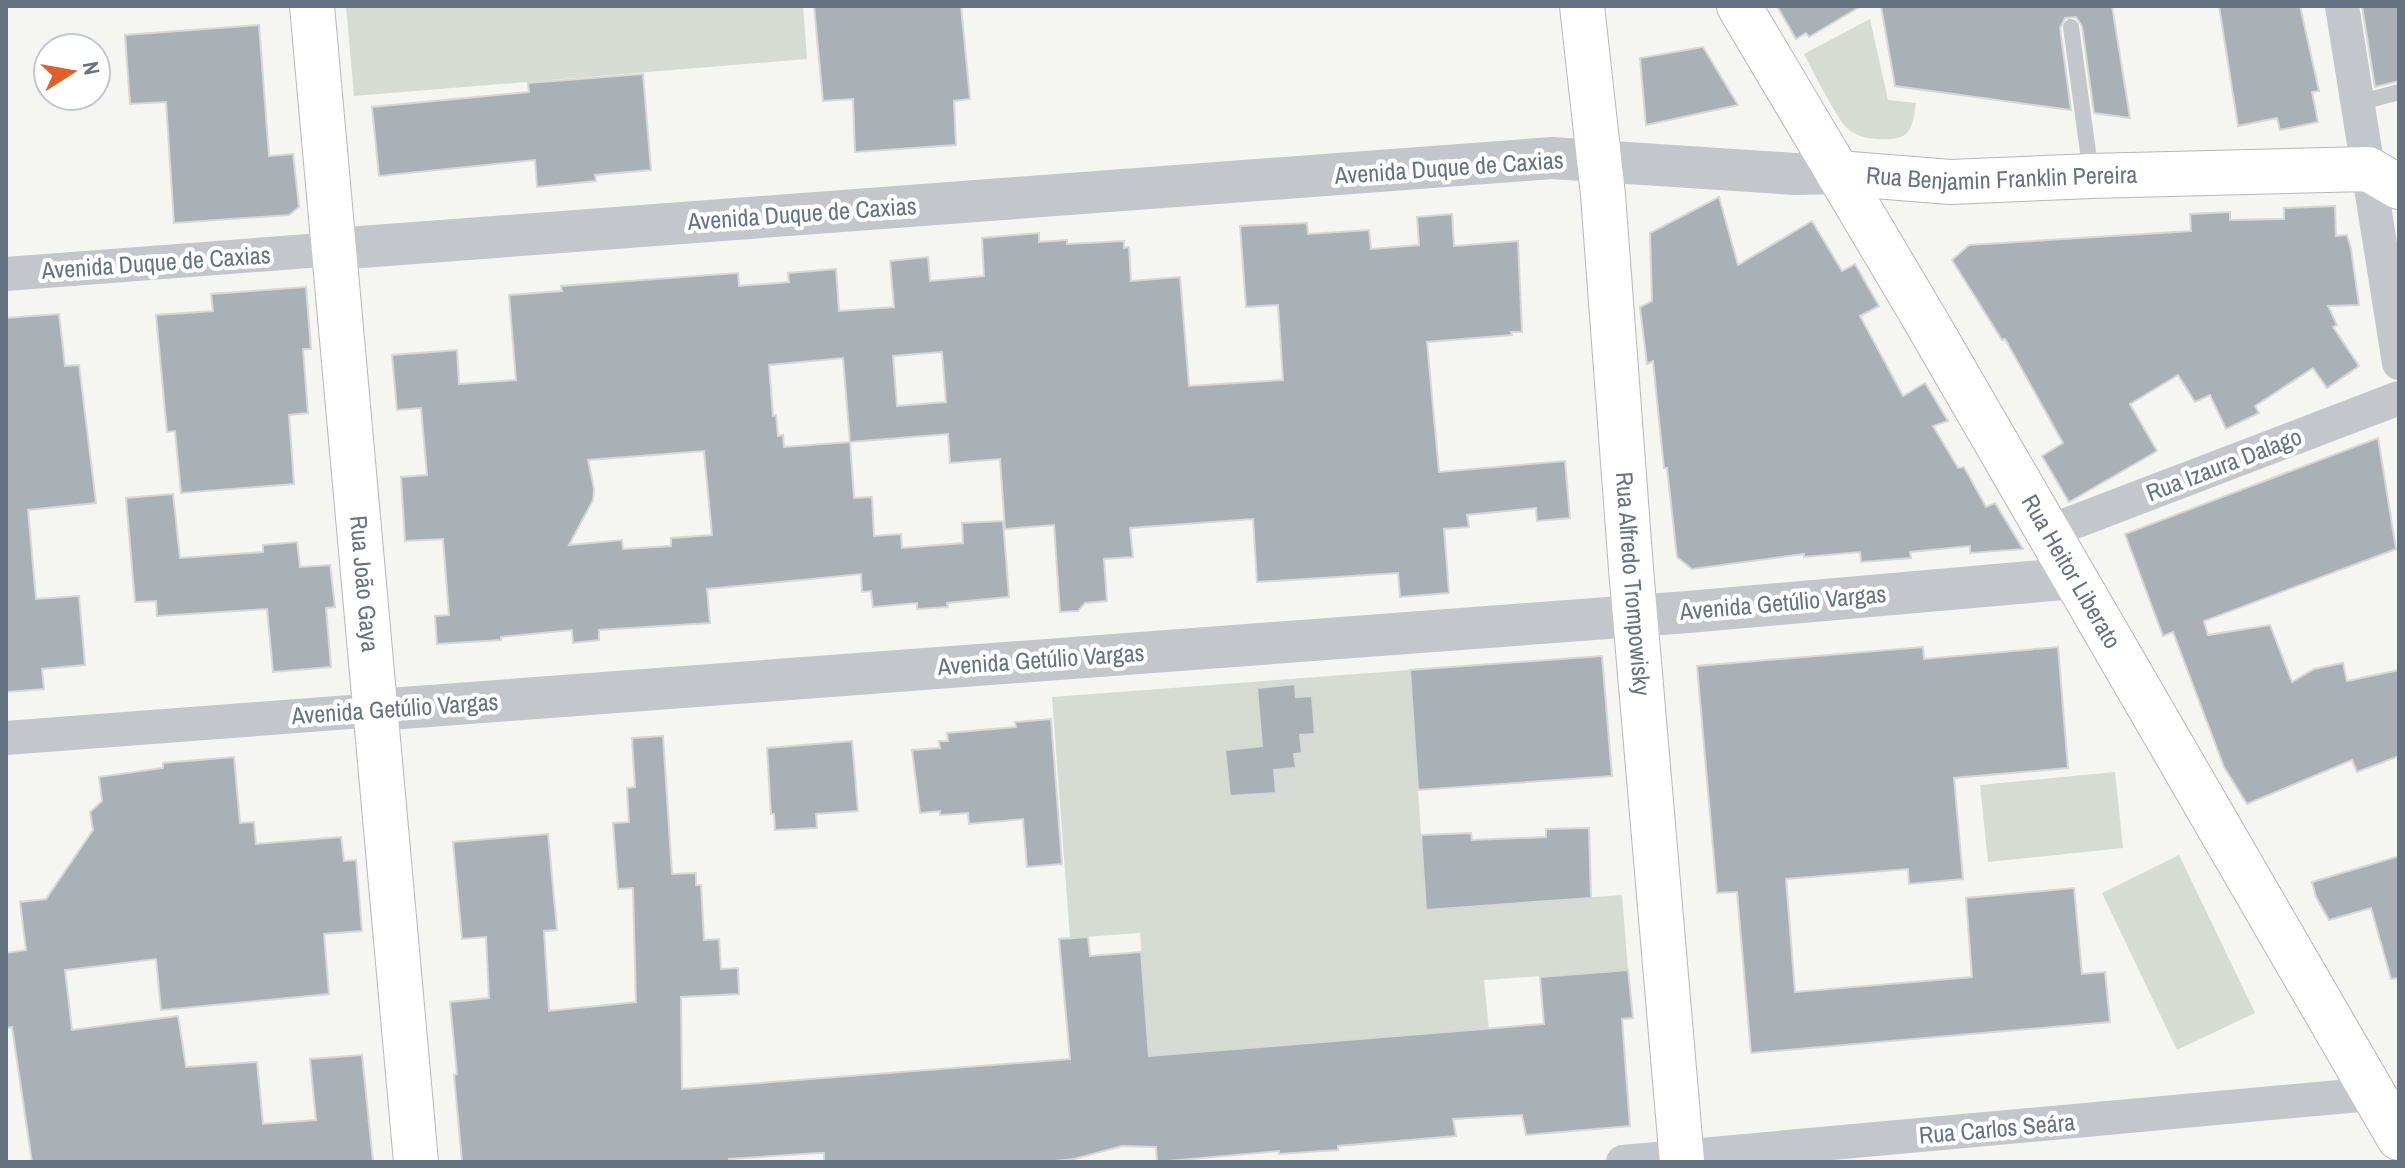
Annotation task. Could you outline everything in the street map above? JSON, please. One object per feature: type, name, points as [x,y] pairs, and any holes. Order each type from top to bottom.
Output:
[{"type":"main road","name":"Rua João Gaya","points":[[312,6],[416,1162]]},
{"type":"main road","name":"Rua Alfredo Trompowisky","points":[[1582,6],[1599,161],[1681,1160]]},
{"type":"main road","name":"Rua Heitor Liberato","points":[[1739,6],[2399,1138]]},
{"type":"main road","name":"Rua Benjamin Franklin Pereira","points":[[1838,173],[1950,182],[2091,176],[2384,178]]},
{"type":"street","points":[[2342,6],[2358,103],[2384,178],[2399,363]]},
{"type":"street","name":"Avenida Duque de Caxias","points":[[6,274],[1552,158],[1599,161]]},
{"type":"street","name":"Rua Benjamin Franklin Pereira","points":[[1599,161],[1795,174],[1838,173]]},
{"type":"street","name":"Rua Izaura Dalago","points":[[2048,532],[2399,398]]},
{"type":"street","name":"Avenida Getúlio Vargas","points":[[6,738],[1635,615],[2075,578]]},
{"type":"street","name":"Rua Carlos Seára","points":[[1623,1162],[1681,1160],[2371,1094]]},
{"type":"lane","points":[[2071,27],[2091,176]]},
{"type":"lane","points":[[2358,103],[2399,92]]},
{"type":"shaded area","points":[[346,6],[803,6],[807,59],[354,96]]},
{"type":"shaded area","points":[[1870,19],[1888,100],[1916,103],[1911,127],[1898,138],[1869,138],[1849,130],[1832,106],[1804,54]]},
{"type":"shaded area","points":[[1410,670],[1426,909],[1622,895],[1628,970],[1484,980],[1489,1030],[1149,1056],[1140,933],[1070,938],[1052,697]]},
{"type":"shaded area","points":[[2115,772],[2123,848],[1988,862],[1980,785]]},
{"type":"shaded area","points":[[2179,855],[2255,1013],[2177,1050],[2102,893]]},
{"type":"building","points":[[814,6],[961,6],[970,99],[954,101],[956,145],[855,152],[853,99],[823,101]]},
{"type":"building","points":[[1777,6],[1861,6],[1809,37],[1806,33],[1796,39]]},
{"type":"building","points":[[1881,6],[2112,6],[2130,118],[2094,113],[2082,26],[2076,17],[2065,18],[2060,28],[2071,110],[1895,86]]},
{"type":"building","points":[[2219,6],[2300,6],[2319,91],[2312,92],[2318,122],[2280,130],[2277,118],[2238,126]]},
{"type":"building","points":[[2362,6],[2399,6],[2399,81],[2375,87]]},
{"type":"building","points":[[259,25],[269,156],[293,154],[299,207],[289,215],[174,223],[166,102],[130,104],[125,35]]},
{"type":"building","points":[[1703,47],[1738,105],[1646,125],[1640,58]]},
{"type":"building","points":[[643,74],[651,170],[595,175],[596,181],[537,187],[535,160],[379,176],[372,107],[529,92],[528,83]]},
{"type":"building","points":[[1719,197],[1738,265],[1812,221],[1842,271],[1855,264],[1879,306],[1860,316],[1903,396],[1925,383],[1948,421],[1933,426],[1958,468],[1964,467],[1986,507],[1995,503],[2023,549],[1970,553],[1970,546],[1910,552],[1911,558],[1861,562],[1860,552],[1804,557],[1804,554],[1692,569],[1677,557],[1653,361],[1647,364],[1640,307],[1652,301],[1650,233]]},
{"type":"building","points":[[2335,206],[2336,236],[2347,235],[2359,305],[2328,306],[2337,325],[2333,327],[2359,366],[2327,388],[2313,368],[2255,406],[2259,413],[2226,429],[2210,395],[2195,402],[2178,375],[2130,404],[2157,451],[2069,502],[2042,456],[2063,443],[2005,339],[2002,340],[1952,260],[1969,245],[2191,231],[2190,214],[2230,212],[2230,220],[2284,219],[2284,208]]},
{"type":"building","points":[[1452,214],[1454,246],[1518,241],[1522,332],[1427,342],[1439,472],[1565,461],[1570,518],[1537,521],[1536,508],[1467,515],[1469,527],[1444,529],[1449,593],[1400,597],[1398,573],[1257,582],[1253,519],[1130,528],[1133,557],[1104,559],[1107,601],[1085,603],[1078,611],[1060,612],[1054,525],[1005,529],[1000,459],[950,463],[948,434],[850,442],[854,498],[872,497],[874,536],[901,534],[902,548],[963,543],[962,523],[1003,521],[1009,597],[947,603],[948,607],[917,609],[917,603],[873,607],[871,591],[862,592],[861,574],[707,589],[710,623],[599,630],[599,640],[573,643],[572,630],[501,637],[501,640],[437,644],[435,616],[449,615],[443,539],[405,541],[401,477],[427,475],[421,408],[397,410],[392,355],[457,350],[459,384],[516,380],[509,295],[562,291],[561,286],[738,273],[739,286],[789,282],[788,273],[836,269],[839,311],[894,307],[890,261],[928,257],[930,281],[984,276],[982,238],[1039,233],[1039,242],[1124,241],[1124,248],[1129,247],[1131,281],[1180,277],[1189,386],[1283,380],[1278,305],[1246,307],[1240,226],[1307,223],[1308,234],[1369,230],[1371,249],[1419,245],[1417,217]],"holes":[[[942,352],[946,402],[897,406],[893,356]],[[843,358],[850,442],[784,447],[783,435],[778,436],[776,415],[773,416],[769,365]],[[704,451],[712,535],[671,538],[671,546],[623,549],[622,540],[569,545],[593,500],[588,460]]]},
{"type":"building","points":[[306,287],[311,349],[303,349],[308,413],[289,415],[294,484],[181,493],[175,431],[167,432],[156,315],[213,311],[211,294]]},
{"type":"building","points":[[59,314],[65,366],[79,365],[96,503],[28,510],[36,599],[79,596],[85,665],[42,669],[44,689],[6,692],[6,318]]},
{"type":"building","points":[[2378,438],[2396,549],[2204,621],[2208,635],[2270,625],[2292,682],[2314,669],[2343,663],[2347,681],[2399,670],[2399,756],[2357,772],[2352,760],[2247,804],[2224,767],[2173,632],[2163,636],[2125,534]]},
{"type":"building","points":[[173,494],[180,558],[263,552],[263,545],[297,542],[300,567],[330,565],[335,607],[326,608],[331,667],[273,672],[267,609],[157,616],[156,601],[135,602],[126,498]]},
{"type":"building","points":[[1923,647],[1924,659],[2058,647],[2068,768],[1954,778],[1963,879],[1909,884],[1908,869],[1786,879],[1795,992],[1972,977],[1966,898],[2074,888],[2082,974],[2105,972],[2110,1022],[1751,1053],[1737,892],[1717,893],[1697,666]]},
{"type":"building","points":[[1602,656],[1612,776],[1418,790],[1410,670]]},
{"type":"building","points":[[1295,684],[1296,697],[1312,696],[1315,734],[1300,735],[1302,753],[1294,754],[1296,768],[1274,770],[1276,793],[1230,796],[1225,750],[1262,746],[1257,688]]},
{"type":"building","points":[[1051,719],[1062,864],[1027,867],[1023,819],[969,824],[968,813],[920,813],[912,750],[940,748],[939,741],[948,741],[947,733],[1016,727],[1015,722]]},
{"type":"building","points":[[663,736],[672,874],[696,873],[696,885],[701,885],[704,940],[719,939],[721,969],[738,968],[739,994],[681,997],[682,1089],[1070,1059],[1059,939],[1088,937],[1090,956],[1141,952],[1149,1056],[1544,1024],[1540,977],[1628,970],[1633,1018],[1622,1019],[1630,1126],[1526,1135],[1522,1115],[1453,1119],[1456,1136],[1338,1146],[1338,1150],[1279,1154],[1279,1151],[1157,1162],[1156,1147],[1122,1146],[1074,1159],[1045,1162],[824,1162],[824,1153],[818,1153],[729,1159],[729,1162],[462,1162],[450,1002],[489,998],[486,937],[462,939],[453,842],[548,834],[557,930],[544,931],[549,1011],[636,1002],[633,888],[618,889],[613,823],[629,822],[627,788],[635,787],[632,738]]},
{"type":"building","points":[[852,741],[858,811],[816,814],[817,828],[775,830],[774,814],[771,814],[767,748]]},
{"type":"building","points":[[234,757],[240,823],[254,822],[256,844],[341,837],[344,861],[356,860],[362,931],[324,934],[329,994],[161,1010],[156,959],[65,970],[72,1030],[178,1016],[186,1067],[257,1062],[263,1124],[316,1120],[310,1059],[362,1055],[373,1162],[32,1162],[12,1027],[6,1028],[6,953],[26,950],[20,902],[46,899],[93,830],[90,812],[102,801],[99,777],[163,768],[163,763]]},
{"type":"building","points":[[1589,828],[1591,898],[1426,910],[1421,835],[1471,833],[1472,840],[1546,837],[1546,829]]},
{"type":"building","points":[[2399,856],[2399,978],[2391,979],[2371,908],[2329,920],[2316,897],[2312,882]]}]
